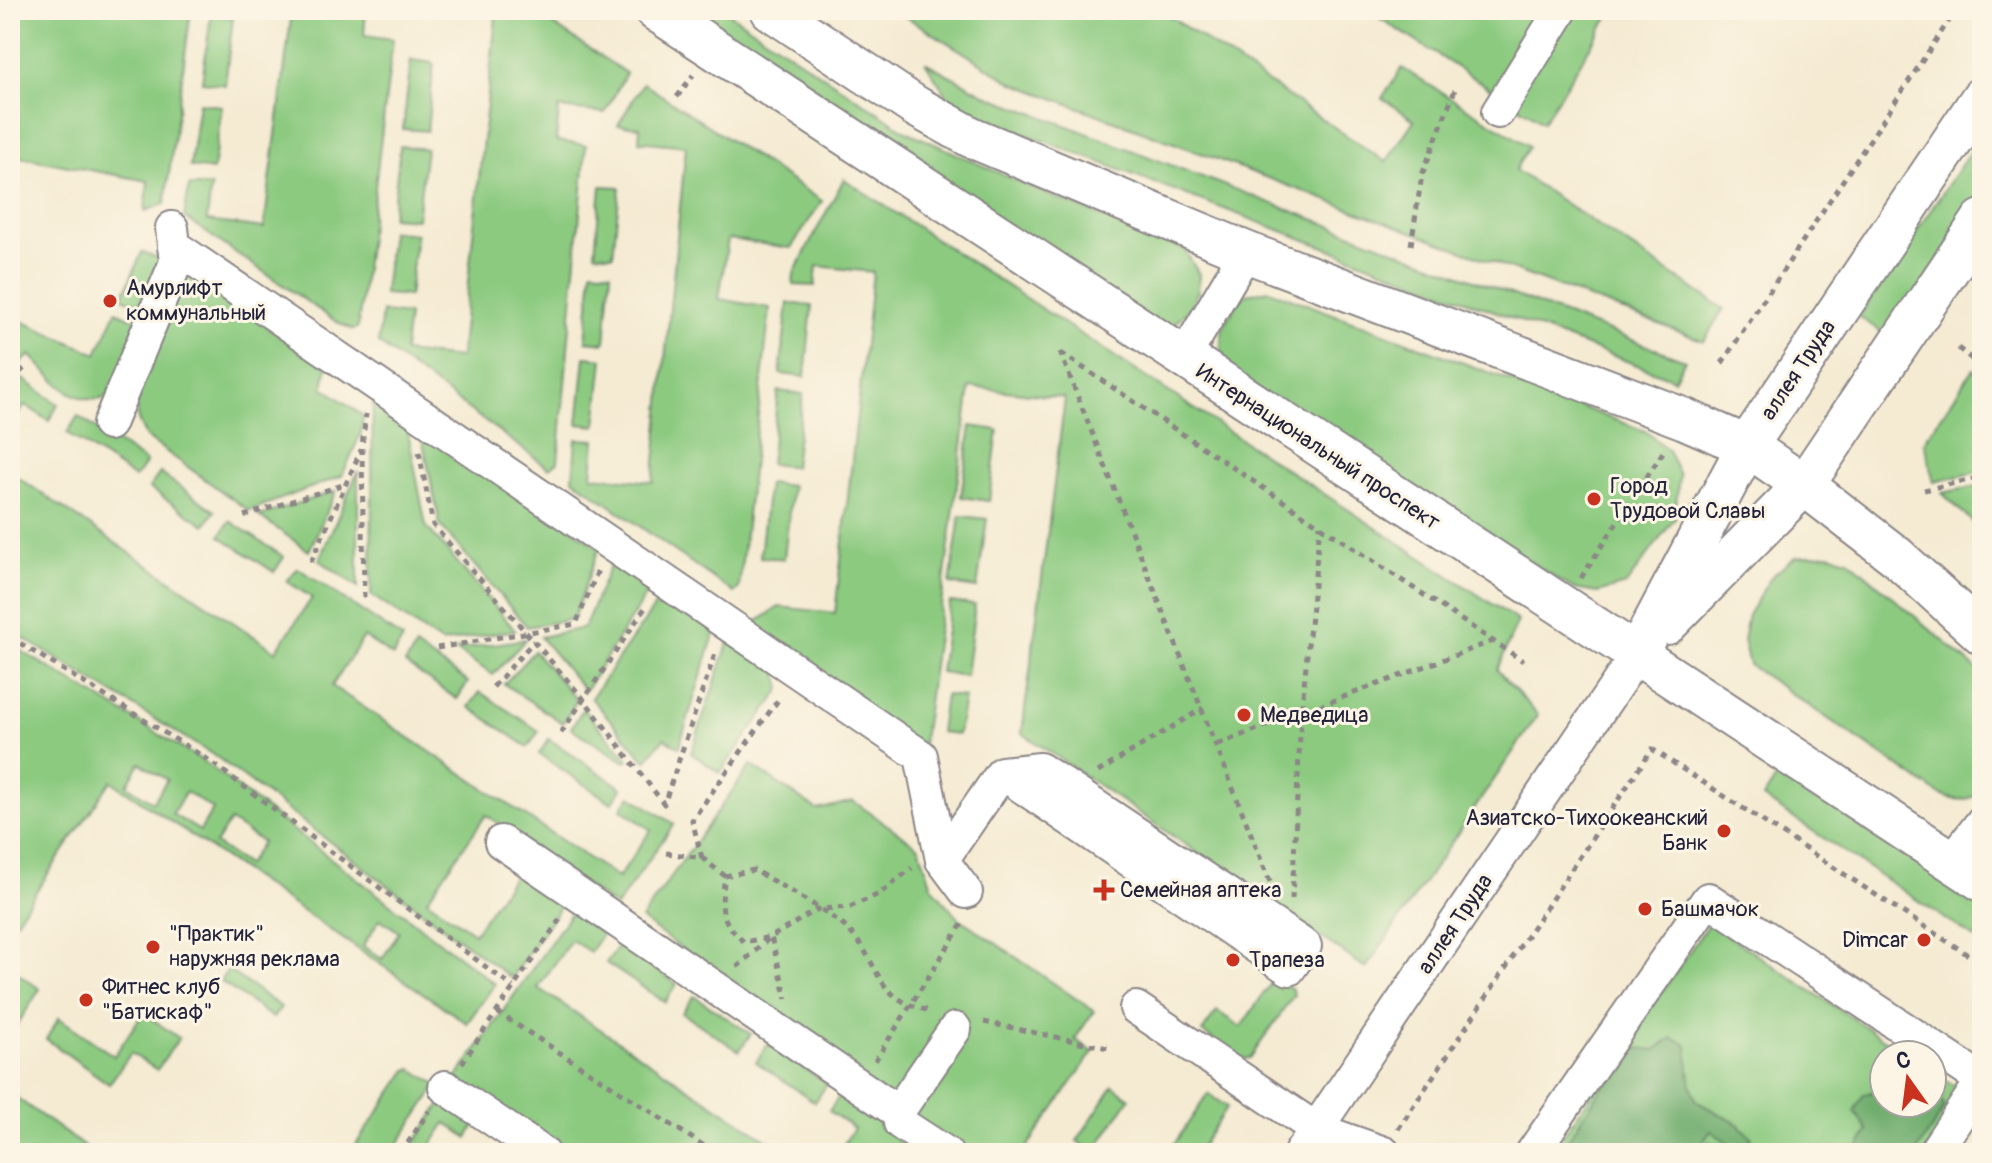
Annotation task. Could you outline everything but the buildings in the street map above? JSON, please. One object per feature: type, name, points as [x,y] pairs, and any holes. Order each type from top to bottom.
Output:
[{"type":"main road","name":"Интернациональный проспект","points":[[655,10],[1967,871]]},
{"type":"main road","points":[[771,10],[915,106],[971,137],[1246,252],[1685,419],[1747,446],[1804,485],[1896,556],[1982,634]]},
{"type":"main road","name":"аллея Труда","points":[[1636,656],[1747,446],[1982,97]]},
{"type":"main road","name":"аллея Труда","points":[[1636,656],[1804,485],[1982,220]]},
{"type":"street","points":[[1498,112],[1561,10]]},
{"type":"street","points":[[109,424],[176,262],[173,237],[365,377],[921,756],[940,851],[968,902]]},
{"type":"street","points":[[1183,359],[1246,252]]},
{"type":"street","name":"аллея Труда","points":[[1308,1141],[1636,656]]},
{"type":"street","points":[[940,851],[1002,773],[1040,769],[1305,946],[1289,969],[1002,773]]},
{"type":"street","points":[[1967,871],[1982,822]]},
{"type":"street","points":[[501,842],[898,1112]]},
{"type":"street","points":[[1532,1153],[1708,899],[1982,1081],[1934,1153]]},
{"type":"street","points":[[1136,1008],[1308,1141],[1383,1152]]},
{"type":"street","points":[[946,1153],[900,1123],[898,1112],[954,1020]]},
{"type":"street","points":[[445,1087],[543,1153]]},
{"type":"path","points":[[1722,363],[1956,10]]},
{"type":"path","points":[[1411,245],[1422,175],[1456,87]]},
{"type":"path","points":[[1958,348],[1982,367]]},
{"type":"path","points":[[1290,935],[1218,744],[1060,352],[1523,661]]},
{"type":"path","points":[[11,379],[26,367]]},
{"type":"path","points":[[364,598],[362,446],[366,418],[365,377]]},
{"type":"path","points":[[411,408],[433,525],[582,697],[664,804],[725,623]]},
{"type":"path","points":[[311,562],[362,446]]},
{"type":"path","points":[[1576,585],[1665,449]]},
{"type":"path","points":[[1924,490],[1982,477]]},
{"type":"path","points":[[244,516],[346,484]]},
{"type":"path","points":[[1290,935],[1301,715],[1320,525]]},
{"type":"path","points":[[437,648],[576,624],[609,543]]},
{"type":"path","points":[[561,733],[582,697],[664,581]]},
{"type":"path","points":[[10,637],[207,759],[513,987]]},
{"type":"path","points":[[493,687],[534,641]]},
{"type":"path","points":[[1218,744],[1493,641]]},
{"type":"path","points":[[702,858],[692,820],[798,672]]},
{"type":"path","points":[[1070,789],[1203,708]]},
{"type":"path","points":[[1383,1152],[1652,749],[1982,964]]},
{"type":"path","points":[[716,987],[771,937],[818,909],[850,907],[879,894],[940,851]]},
{"type":"path","points":[[666,853],[702,858],[725,876],[754,870],[818,909],[851,933],[876,976],[907,1006],[954,1020],[1108,1048]]},
{"type":"path","points":[[725,876],[721,903],[726,925],[744,942],[771,937]]},
{"type":"path","points":[[401,1153],[577,894]]},
{"type":"path","points":[[861,1086],[968,902]]},
{"type":"path","points":[[771,937],[799,1044]]},
{"type":"path","points":[[497,1012],[715,1153]]},
{"type":"green space","points":[[10,10],[191,10],[165,204],[145,211],[148,181],[10,155]]},
{"type":"green space","points":[[292,10],[366,10],[364,35],[393,39],[358,327],[353,330],[335,321],[184,217],[189,186],[211,186],[207,221],[264,228]]},
{"type":"green space","points":[[453,10],[531,10],[626,73],[605,113],[559,108],[556,141],[586,145],[558,462],[549,468],[378,343],[382,312],[408,315],[404,352],[460,358],[496,17]]},
{"type":"green space","points":[[678,10],[724,10],[906,131],[1046,194],[1184,249],[1199,274],[1198,291],[1189,309],[1174,324],[1161,328]]},
{"type":"green space","points":[[902,10],[1160,10],[1386,162],[1414,120],[1382,98],[1402,68],[1529,146],[1515,170],[1724,309],[1704,341],[1013,83],[900,13]]},
{"type":"green space","points":[[1367,10],[1613,10],[1543,122]]},
{"type":"green space","points":[[211,14],[233,17],[225,85],[202,82]]},
{"type":"green space","points":[[411,60],[434,63],[427,131],[403,129]]},
{"type":"green space","points":[[925,62],[986,95],[1685,360],[1674,379],[988,120],[948,97]]},
{"type":"green space","points":[[643,83],[822,201],[791,248],[728,239],[719,299],[770,308],[739,588],[734,593],[573,479],[576,439],[595,440],[592,476],[653,482],[686,146],[639,141],[640,127],[618,125]]},
{"type":"green space","points":[[199,103],[222,106],[213,170],[190,167]]},
{"type":"green space","points":[[1982,134],[1982,196],[1888,336],[1859,317]]},
{"type":"green space","points":[[400,146],[426,149],[417,219],[392,217]]},
{"type":"green space","points":[[844,179],[1518,621],[1497,670],[1538,715],[1366,968],[1022,733],[1065,398],[970,387],[921,756],[740,633],[779,607],[835,613],[873,272],[817,266],[815,286],[793,285],[794,273]]},
{"type":"green space","points":[[601,186],[620,187],[613,255],[595,253]]},
{"type":"green space","points":[[391,231],[416,234],[409,296],[384,294]]},
{"type":"green space","points":[[142,252],[160,259],[151,309],[122,298]]},
{"type":"green space","points":[[187,258],[329,356],[323,387],[363,416],[361,433],[342,476],[249,511],[146,437],[138,420],[135,398]]},
{"type":"green space","points":[[592,270],[611,272],[605,343],[586,341]]},
{"type":"green space","points":[[1269,290],[1645,431],[1668,450],[1679,475],[1675,518],[1626,585],[1597,593],[1574,589],[1228,377],[1221,342],[1225,324],[1246,294]]},
{"type":"green space","points":[[788,303],[812,306],[805,377],[780,374]]},
{"type":"green space","points":[[116,311],[144,323],[106,398],[94,400],[73,394],[55,381],[30,355],[13,370],[10,369],[10,316],[97,354]]},
{"type":"green space","points":[[585,357],[603,359],[596,426],[578,424]]},
{"type":"green space","points":[[1973,369],[1982,377],[1982,471],[1934,482],[1924,442]]},
{"type":"green space","points":[[23,379],[58,404],[49,421],[25,405],[10,427],[10,396]]},
{"type":"green space","points":[[373,389],[404,412],[426,526],[515,630],[441,643],[371,595]]},
{"type":"green space","points":[[778,391],[803,394],[794,467],[770,464]]},
{"type":"green space","points":[[78,416],[146,462],[135,478],[67,433]]},
{"type":"green space","points":[[418,418],[599,548],[573,619],[527,627],[440,525]]},
{"type":"green space","points":[[971,426],[998,430],[989,501],[961,497]]},
{"type":"green space","points":[[358,471],[358,587],[319,560]]},
{"type":"green space","points":[[10,472],[276,651],[312,598],[287,581],[298,568],[403,639],[393,656],[364,637],[332,686],[618,878],[651,830],[621,809],[631,796],[674,824],[616,907],[486,815],[427,900],[474,933],[521,865],[567,897],[511,978],[218,758],[10,630]]},
{"type":"green space","points":[[160,473],[215,511],[205,525],[149,488]]},
{"type":"green space","points":[[768,483],[792,486],[784,559],[760,557]]},
{"type":"green space","points":[[1982,485],[1982,531],[1942,493]]},
{"type":"green space","points":[[336,491],[309,551],[259,516]]},
{"type":"green space","points":[[960,516],[987,519],[977,588],[950,584]]},
{"type":"green space","points":[[230,521],[284,557],[274,572],[220,536]]},
{"type":"green space","points":[[1828,554],[1848,559],[1982,674],[1982,793],[1960,800],[1939,794],[1749,665],[1743,640],[1748,615],[1771,577],[1795,557]]},
{"type":"green space","points":[[614,556],[654,582],[585,691],[540,637],[584,628]]},
{"type":"green space","points":[[667,589],[717,625],[679,747],[664,738],[646,761],[591,698]]},
{"type":"green space","points":[[950,602],[975,605],[966,676],[940,672]]},
{"type":"green space","points":[[526,639],[493,675],[456,650]]},
{"type":"green space","points":[[729,641],[777,671],[781,689],[720,773],[691,753]]},
{"type":"green space","points":[[10,644],[203,761],[495,984],[467,1023],[111,781],[10,930]],"holes":[[[140,763],[167,780],[153,802],[127,785]],[[186,792],[213,809],[200,831],[172,814]],[[230,821],[262,842],[247,865],[215,844]],[[380,919],[399,932],[382,959],[363,946]]]},
{"type":"green space","points":[[416,647],[468,682],[457,699],[405,664]]},
{"type":"green space","points":[[534,651],[577,700],[563,723],[504,684]]},
{"type":"green space","points":[[480,692],[539,731],[528,747],[469,707]]},
{"type":"green space","points":[[945,695],[964,697],[958,734],[940,732]]},
{"type":"green space","points":[[583,709],[629,760],[625,762],[571,728]]},
{"type":"green space","points":[[549,739],[622,788],[612,803],[539,754]]},
{"type":"green space","points":[[1786,763],[1982,892],[1982,943],[1763,798]]},
{"type":"green space","points":[[751,765],[817,810],[853,801],[919,847],[932,886],[956,916],[1094,1011],[1075,1039],[1093,1052],[1023,1153],[961,1153],[641,919]]},
{"type":"green space","points":[[571,913],[602,934],[590,952],[571,940],[538,988],[787,1153],[567,1153],[456,1079]]},
{"type":"green space","points":[[1709,923],[1884,1039],[1868,1039],[1868,1119],[1948,1119],[1948,1081],[1966,1093],[1926,1153],[1729,1153],[1710,1141],[1701,1153],[1551,1153]]},
{"type":"green space","points":[[619,945],[677,984],[665,1002],[606,963]]},
{"type":"green space","points":[[10,968],[40,989],[10,1036]]},
{"type":"green space","points":[[228,970],[281,1007],[273,1018],[220,981]]},
{"type":"green space","points":[[1275,977],[1292,989],[1294,995],[1250,1058],[1242,1059],[1202,1032],[1217,1011],[1241,1027]]},
{"type":"green space","points":[[694,996],[751,1034],[739,1051],[682,1013]]},
{"type":"green space","points":[[143,1013],[179,1038],[157,1070],[131,1053],[109,1084],[46,1039],[59,1018],[114,1056]]},
{"type":"green space","points":[[1673,1038],[1687,1044],[1690,1081],[1696,1101],[1738,1124],[1752,1138],[1740,1151],[1711,1131],[1693,1153],[1676,1153],[1665,1148],[1657,1153],[1559,1153],[1618,1064],[1637,1048],[1655,1050]]},
{"type":"green space","points":[[768,1044],[827,1084],[815,1102],[756,1062]]},
{"type":"green space","points":[[412,1069],[435,1083],[435,1089],[392,1153],[350,1153],[407,1070]]},
{"type":"green space","points":[[1113,1086],[1130,1098],[1094,1152],[1077,1141]]},
{"type":"green space","points":[[10,1093],[93,1153],[10,1153]]},
{"type":"green space","points":[[1868,1093],[1868,1119],[1937,1119],[1916,1153],[1843,1153],[1859,1147],[1868,1130],[1854,1111],[1864,1094]]},
{"type":"green space","points":[[841,1094],[889,1126],[894,1138],[915,1153],[838,1153],[854,1128],[829,1111]]},
{"type":"green space","points":[[1208,1094],[1227,1107],[1197,1153],[1168,1153]]},
{"type":"green space","points":[[443,1101],[476,1123],[468,1138],[446,1123],[426,1153],[408,1153]]},
{"type":"place","name":"Амурлифт коммунальный","points":[[110,301]]},
{"type":"place","name":"Город Трудовой Славы","points":[[1594,499]]},
{"type":"place","name":"Медведица","points":[[1244,715]]},
{"type":"place","name":"Азиатско-Тихоокеанский Банк","points":[[1724,831]]},
{"type":"place","name":"Семейная аптека","points":[[1104,890]]},
{"type":"place","name":"Башмачок","points":[[1645,909]]},
{"type":"place","name":"Dimcar","points":[[1924,940]]},
{"type":"place","name":"\"Практик\" наружняя реклама","points":[[153,947]]},
{"type":"place","name":"Трапеза","points":[[1233,960]]},
{"type":"place","name":"Фитнес клуб \"Батискаф\"","points":[[86,1000]]}]
